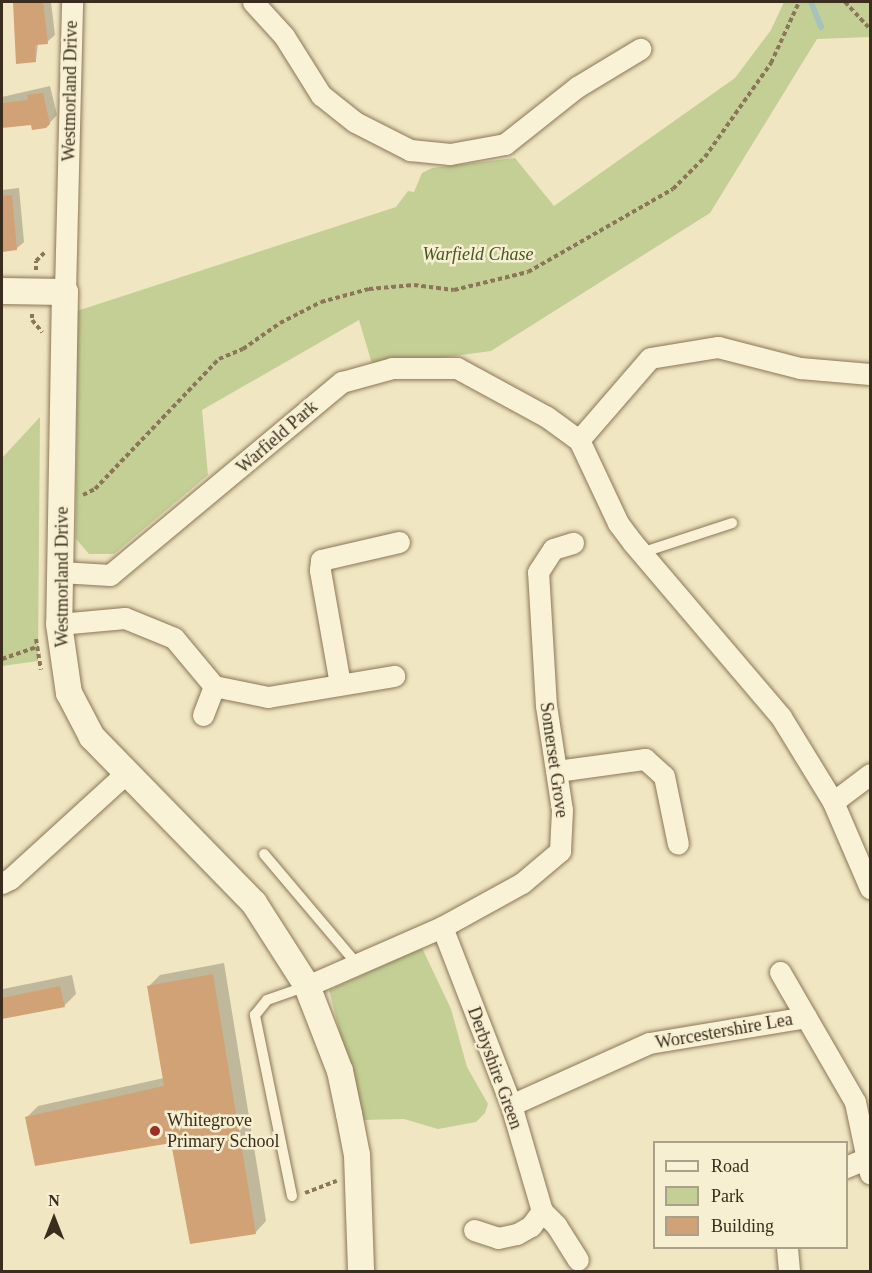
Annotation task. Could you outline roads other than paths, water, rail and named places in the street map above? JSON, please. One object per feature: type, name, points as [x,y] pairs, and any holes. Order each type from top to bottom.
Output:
[{"type":"street","name":"Westmorland Drive","points":[[72,2],[59,624],[62,661],[72,701],[92,737],[254,903],[307,986],[340,1071],[357,1155],[361,1272]]},
{"type":"street","points":[[253,2],[284,36],[321,95],[355,122],[410,150],[450,154],[505,144],[577,87],[640,49]]},
{"type":"street","points":[[2,291],[65,292]]},
{"type":"street","points":[[870,374],[800,368],[718,347],[650,358],[579,440],[618,523],[641,553],[782,717],[833,801],[870,888]]},
{"type":"street","name":"Warfield Park","points":[[60,572],[110,575],[342,382],[392,368],[457,368],[514,399],[579,440]]},
{"type":"street","points":[[340,684],[320,570],[321,560],[399,542]]},
{"type":"street","name":"Somerset Grove","points":[[307,986],[442,927],[522,884],[560,851],[564,836],[557,771],[546,706],[538,572],[553,549],[573,543]]},
{"type":"street","points":[[59,624],[125,618],[174,638],[214,686],[268,697],[394,676]]},
{"type":"street","points":[[203,715],[214,686]]},
{"type":"street","points":[[557,771],[645,759],[664,776],[678,844]]},
{"type":"street","points":[[2,883],[10,879],[126,773]]},
{"type":"street","points":[[833,801],[870,774]]},
{"type":"street","name":"Derbyshire Green","points":[[442,927],[511,1105],[542,1211],[578,1260]]},
{"type":"street","name":"Worcestershire Lea","points":[[780,972],[855,1102],[869,1165],[848,1167]]},
{"type":"street","name":"Worcestershire Lea","points":[[511,1105],[649,1043],[806,1017]]},
{"type":"street","points":[[474,1230],[498,1238],[517,1234],[531,1226],[542,1211]]},
{"type":"street","points":[[787,1249],[789,1272]]},
{"type":"lane","points":[[641,553],[732,523]]},
{"type":"lane","points":[[264,854],[357,964]]},
{"type":"lane","points":[[292,1196],[255,1014],[267,1000],[307,986]]},
{"type":"waterway","points":[[811,2],[821,27]]},
{"type":"place","name":"Whitegrove Primary School","points":[[155,1131]]},
{"type":"park label","name":"Warfield Chase","points":[[478,254]]}]
